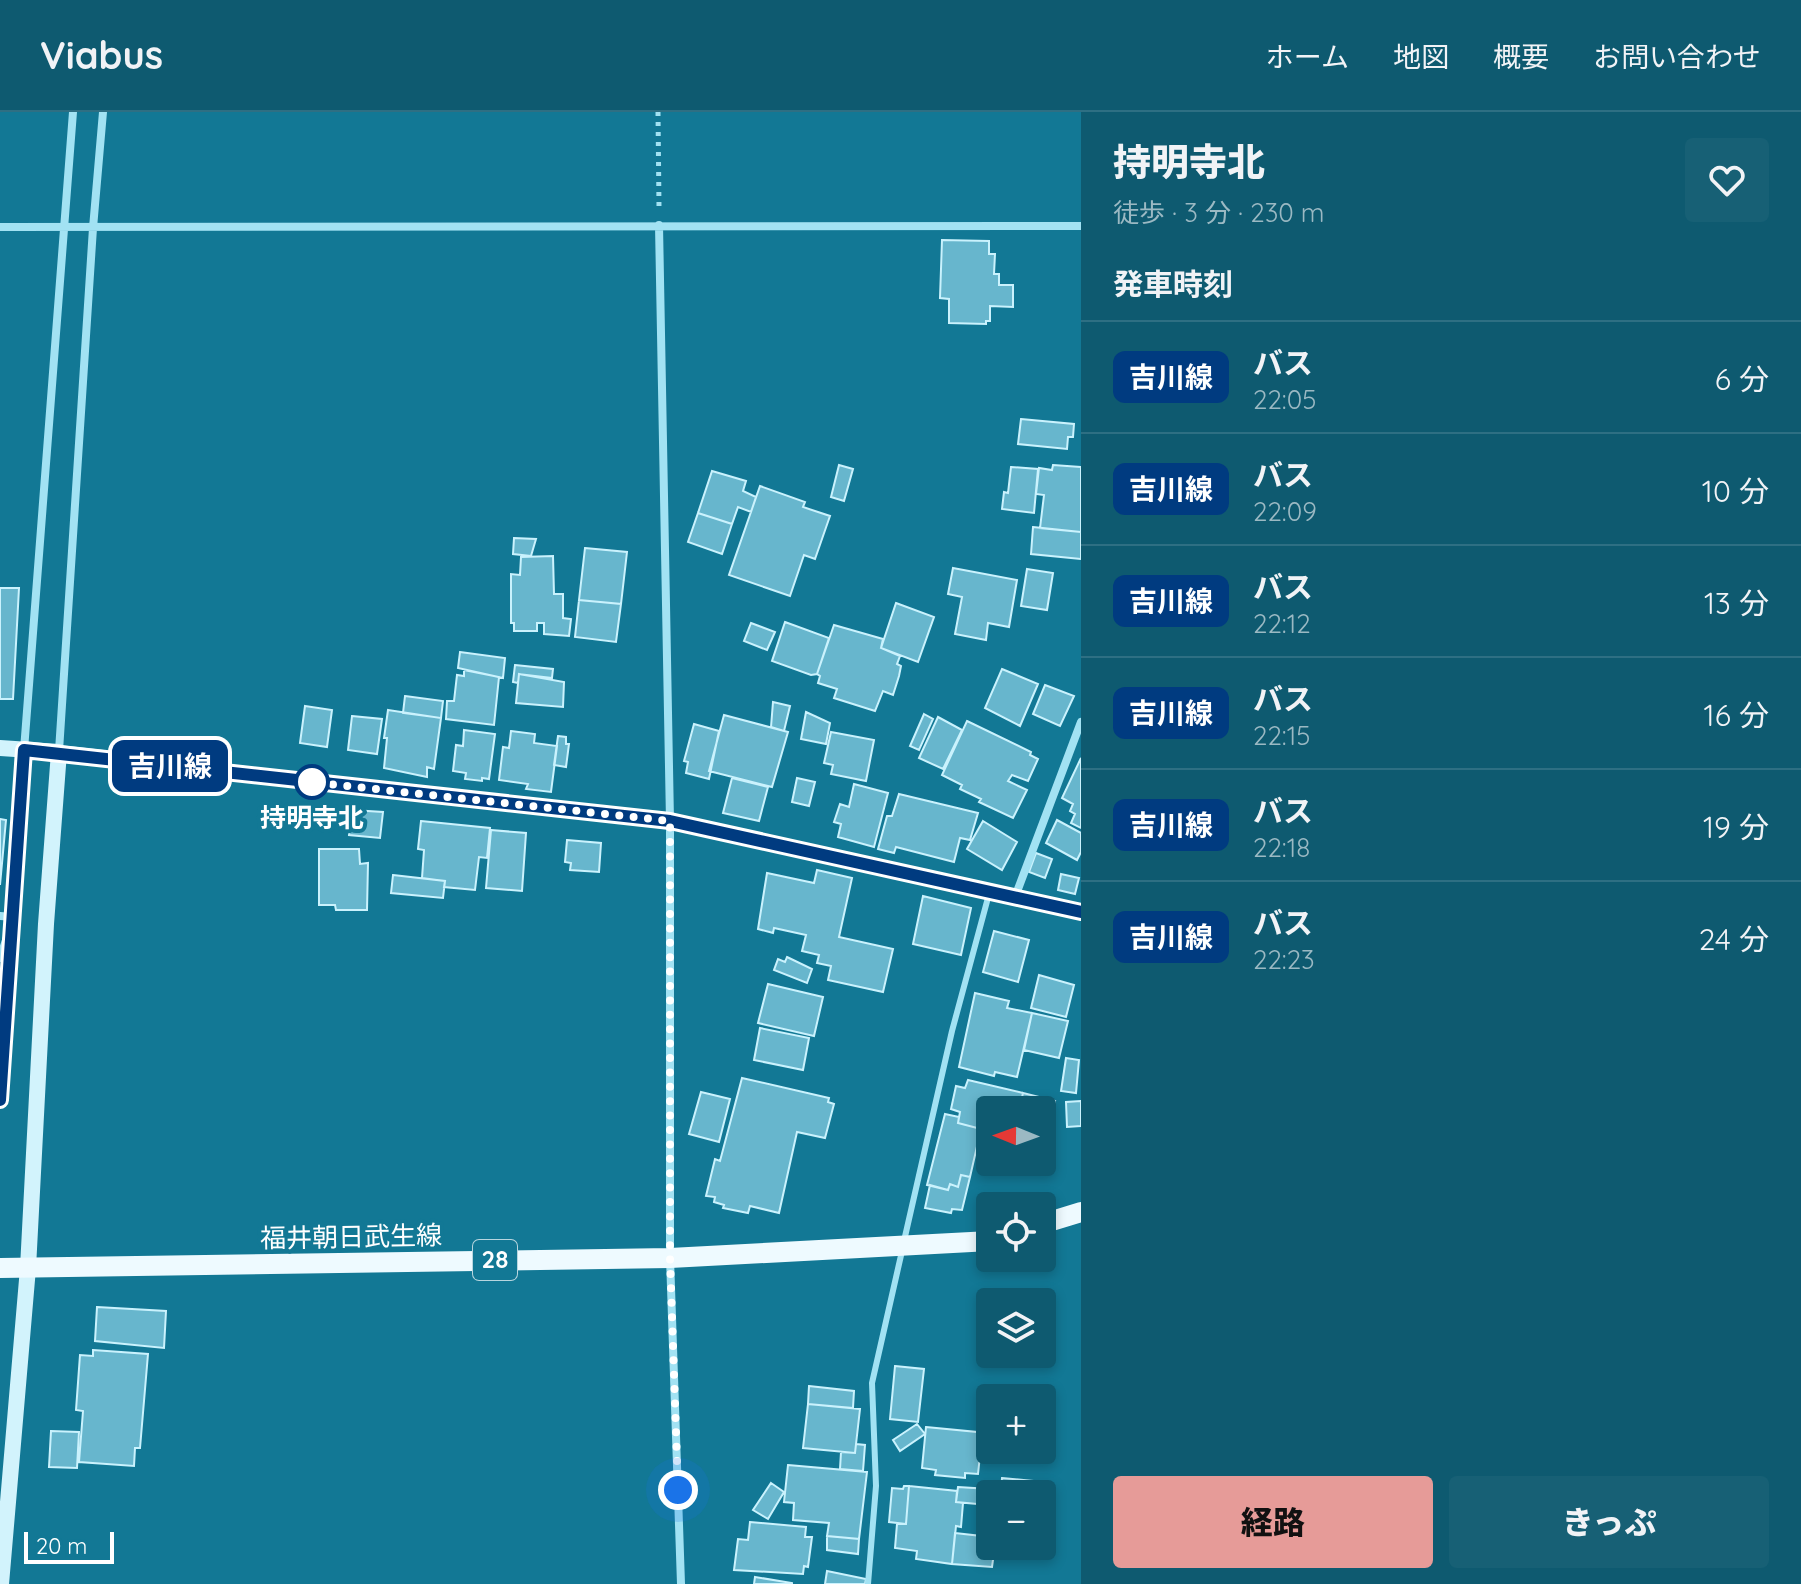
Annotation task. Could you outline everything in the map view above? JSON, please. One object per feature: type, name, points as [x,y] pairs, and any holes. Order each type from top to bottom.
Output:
[{"type":"main road","points":[[0,748],[59,752],[46,924],[28,1268],[1,1584]]},
{"type":"main road","points":[[1056,1220],[1081,1212]]},
{"type":"main road","name":"福井朝日武生線","points":[[0,1268],[670,1258],[976,1242]]},
{"type":"street","points":[[0,1100],[73,112]]},
{"type":"street","points":[[103,112],[59,752],[670,821],[1081,912]]},
{"type":"street","points":[[659,225],[670,821],[670,1258],[681,1584]]},
{"type":"street","points":[[0,227],[1081,226]]},
{"type":"street","points":[[1015,897],[1081,722]]},
{"type":"street","points":[[0,916],[14,917]]},
{"type":"street","points":[[0,958],[14,917]]},
{"type":"lane","points":[[868,1584],[876,1486],[872,1383],[952,1031],[990,892]]},
{"type":"path","points":[[658,112],[659,225]]},
{"type":"building","points":[[942,240],[989,241],[989,254],[995,254],[994,274],[999,274],[999,285],[1013,285],[1013,307],[990,306],[990,321],[986,324],[949,323],[949,299],[940,298]]},
{"type":"building","points":[[1021,419],[1074,424],[1073,437],[1068,437],[1067,449],[1018,444]]},
{"type":"building","points":[[839,465],[853,469],[844,501],[831,497]]},
{"type":"building","points":[[1053,465],[1081,467],[1081,532],[1040,528],[1044,495],[1036,494],[1039,468],[1052,470]]},
{"type":"building","points":[[1011,467],[1038,469],[1034,513],[1002,509],[1004,492],[1008,493]]},
{"type":"building","points":[[712,471],[746,481],[743,491],[756,497],[751,512],[738,507],[732,524],[698,513]]},
{"type":"building","points":[[760,486],[805,502],[803,507],[830,516],[815,559],[804,555],[790,596],[729,575]]},
{"type":"building","points":[[698,513],[732,524],[722,554],[688,542]]},
{"type":"building","points":[[1033,527],[1081,532],[1081,559],[1031,554]]},
{"type":"building","points":[[514,538],[536,539],[531,556],[513,554]]},
{"type":"building","points":[[585,548],[627,552],[621,604],[579,600]]},
{"type":"building","points":[[553,556],[554,594],[563,594],[563,618],[571,619],[569,636],[544,634],[544,623],[537,623],[537,631],[514,631],[514,623],[511,623],[511,574],[520,575],[521,557]]},
{"type":"building","points":[[953,568],[1017,580],[1009,627],[988,623],[986,640],[955,634],[962,597],[948,594]]},
{"type":"building","points":[[1027,569],[1053,573],[1047,610],[1021,606]]},
{"type":"building","points":[[0,588],[19,588],[13,699],[0,699]]},
{"type":"building","points":[[579,600],[621,604],[616,642],[575,637]]},
{"type":"building","points":[[896,603],[934,617],[918,662],[881,648]]},
{"type":"building","points":[[785,622],[829,638],[817,674],[811,675],[772,661]]},
{"type":"building","points":[[751,623],[775,632],[767,650],[744,641]]},
{"type":"building","points":[[834,625],[883,639],[881,648],[900,656],[897,664],[901,666],[893,695],[883,691],[875,711],[834,698],[837,689],[818,683],[820,676],[817,674]]},
{"type":"building","points":[[460,652],[505,658],[503,678],[458,668]]},
{"type":"building","points":[[515,665],[553,669],[552,678],[519,674],[518,683],[513,682]]},
{"type":"building","points":[[1002,669],[1038,684],[1020,726],[985,708]]},
{"type":"building","points":[[464,670],[499,677],[494,725],[446,719],[447,701],[454,701],[457,675],[464,676]]},
{"type":"building","points":[[519,674],[564,682],[563,707],[516,703]]},
{"type":"building","points":[[1045,685],[1074,696],[1060,726],[1033,714]]},
{"type":"building","points":[[405,696],[443,701],[441,718],[403,713]]},
{"type":"building","points":[[773,702],[790,706],[784,731],[771,727]]},
{"type":"building","points":[[305,706],[332,710],[327,747],[300,743]]},
{"type":"building","points":[[388,710],[441,718],[434,769],[427,767],[427,777],[384,768]]},
{"type":"building","points":[[806,712],[830,723],[826,744],[801,739]]},
{"type":"building","points":[[924,714],[933,719],[919,750],[910,746]]},
{"type":"building","points":[[724,715],[788,732],[772,787],[709,771]]},
{"type":"building","points":[[352,716],[382,719],[377,754],[348,750]]},
{"type":"building","points":[[938,717],[962,730],[943,769],[919,758]]},
{"type":"building","points":[[967,721],[1031,752],[1030,755],[1038,759],[1028,781],[1012,775],[1008,781],[1027,790],[1013,818],[979,802],[981,799],[960,789],[962,785],[942,775]]},
{"type":"building","points":[[694,724],[719,731],[709,779],[686,773],[688,762],[684,761]]},
{"type":"building","points":[[464,730],[495,734],[489,779],[465,779],[466,773],[453,771],[456,745],[463,746]]},
{"type":"building","points":[[511,731],[535,734],[534,743],[557,746],[551,792],[526,789],[528,784],[499,780],[503,747],[509,748]]},
{"type":"building","points":[[831,732],[874,740],[866,781],[831,774],[833,765],[824,763]]},
{"type":"building","points":[[558,736],[566,737],[566,744],[569,744],[566,767],[554,765]]},
{"type":"building","points":[[1081,758],[1081,828],[1071,823],[1075,814],[1070,811],[1073,804],[1062,798]]},
{"type":"building","points":[[732,778],[768,787],[759,821],[723,813]]},
{"type":"building","points":[[797,778],[815,782],[809,806],[792,802]]},
{"type":"building","points":[[854,784],[888,793],[874,847],[838,837],[841,824],[834,822],[840,804],[849,807]]},
{"type":"building","points":[[899,794],[978,813],[970,840],[960,838],[954,862],[896,847],[894,853],[878,849],[887,816],[892,816]]},
{"type":"building","points":[[352,810],[383,812],[380,838],[349,835]]},
{"type":"building","points":[[0,819],[6,820],[0,885]]},
{"type":"building","points":[[1057,820],[1081,833],[1081,852],[1077,860],[1046,843]]},
{"type":"building","points":[[421,821],[490,828],[487,858],[479,857],[475,890],[444,887],[445,881],[422,878],[424,850],[418,849]]},
{"type":"building","points":[[983,821],[1017,842],[1002,870],[967,849]]},
{"type":"building","points":[[491,830],[526,833],[522,891],[486,888]]},
{"type":"building","points":[[567,840],[601,843],[599,872],[570,870],[571,863],[565,862]]},
{"type":"building","points":[[319,849],[359,849],[360,864],[368,863],[367,910],[336,910],[335,905],[319,905]]},
{"type":"building","points":[[1036,853],[1052,859],[1045,878],[1029,872]]},
{"type":"building","points":[[817,870],[852,878],[839,937],[893,949],[883,992],[828,980],[831,966],[817,963],[819,955],[802,951],[806,935],[774,928],[773,933],[758,929],[767,873],[814,883]]},
{"type":"building","points":[[1061,874],[1079,878],[1075,894],[1058,890]]},
{"type":"building","points":[[393,875],[445,881],[443,898],[391,893]]},
{"type":"building","points":[[923,896],[971,908],[961,955],[913,944]]},
{"type":"building","points":[[994,931],[1029,940],[1018,982],[983,972]]},
{"type":"building","points":[[787,957],[812,969],[807,983],[774,970],[778,959],[785,962]]},
{"type":"building","points":[[1039,975],[1074,985],[1066,1017],[1031,1008]]},
{"type":"building","points":[[768,984],[823,997],[814,1036],[758,1023]]},
{"type":"building","points":[[975,993],[1009,1001],[1007,1008],[1032,1013],[1017,1077],[995,1072],[994,1076],[959,1067]]},
{"type":"building","points":[[1032,1013],[1068,1021],[1059,1058],[1024,1050]]},
{"type":"building","points":[[760,1028],[809,1038],[803,1070],[754,1060]]},
{"type":"building","points":[[1066,1058],[1079,1060],[1076,1093],[1061,1091]]},
{"type":"building","points":[[742,1078],[829,1098],[828,1102],[834,1104],[825,1138],[797,1132],[779,1213],[750,1206],[748,1213],[723,1208],[724,1205],[714,1202],[715,1197],[706,1196],[715,1159],[720,1161]]},
{"type":"building","points":[[968,1080],[1023,1093],[1022,1096],[976,1096],[976,1128],[958,1123],[960,1112],[951,1109],[956,1086],[965,1088]]},
{"type":"building","points":[[701,1092],[730,1099],[719,1142],[689,1134]]},
{"type":"building","points":[[1081,1101],[1081,1126],[1067,1127],[1066,1102]]},
{"type":"building","points":[[945,1114],[959,1117],[958,1123],[976,1128],[976,1151],[970,1177],[961,1175],[958,1187],[950,1184],[948,1190],[927,1185]]},
{"type":"building","points":[[961,1175],[970,1177],[962,1210],[952,1209],[951,1213],[925,1208],[930,1185],[948,1190],[950,1184],[958,1187]]},
{"type":"building","points":[[97,1307],[166,1311],[164,1348],[95,1341]]},
{"type":"building","points":[[93,1350],[148,1354],[140,1448],[135,1448],[134,1466],[79,1462],[83,1411],[76,1410],[80,1355],[93,1356]]},
{"type":"building","points":[[895,1366],[924,1369],[918,1422],[890,1419]]},
{"type":"building","points":[[809,1386],[854,1391],[853,1408],[808,1404]]},
{"type":"building","points":[[808,1404],[860,1409],[855,1453],[803,1448]]},
{"type":"building","points":[[917,1424],[925,1434],[900,1451],[893,1440]]},
{"type":"building","points":[[926,1427],[976,1432],[978,1474],[965,1473],[965,1478],[935,1475],[936,1470],[922,1468]]},
{"type":"building","points":[[51,1431],[79,1432],[77,1468],[49,1467]]},
{"type":"building","points":[[856,1444],[865,1445],[863,1471],[840,1469],[841,1452],[855,1453]]},
{"type":"building","points":[[788,1465],[867,1472],[859,1539],[827,1536],[829,1523],[793,1520],[794,1503],[784,1502]]},
{"type":"building","points":[[771,1483],[784,1492],[768,1519],[753,1510]]},
{"type":"building","points":[[909,1486],[906,1524],[889,1522],[892,1488],[903,1489]]},
{"type":"building","points":[[909,1486],[957,1491],[956,1502],[963,1503],[961,1527],[956,1526],[952,1564],[916,1559],[917,1551],[895,1548],[897,1524],[906,1524]]},
{"type":"building","points":[[958,1487],[976,1488],[976,1504],[956,1502]]},
{"type":"building","points":[[750,1522],[806,1527],[805,1537],[812,1537],[808,1567],[804,1566],[803,1574],[734,1570],[738,1539],[748,1540]]},
{"type":"building","points":[[955,1533],[976,1535],[976,1560],[993,1560],[992,1567],[952,1564]]},
{"type":"building","points":[[827,1536],[859,1539],[858,1554],[827,1550]]},
{"type":"building","points":[[827,1571],[866,1579],[865,1584],[825,1584]]},
{"type":"building","points":[[755,1577],[792,1583],[792,1584],[754,1584]]},
{"type":"bus line","name":"吉川線","points":[[0,1100],[24,750],[670,821],[1081,912]]},
{"type":"place","name":"持明寺北","points":[[312,782]]},
{"type":"route","points":[[312,782],[301,781],[670,821],[670,1258],[678,1490]]}]
